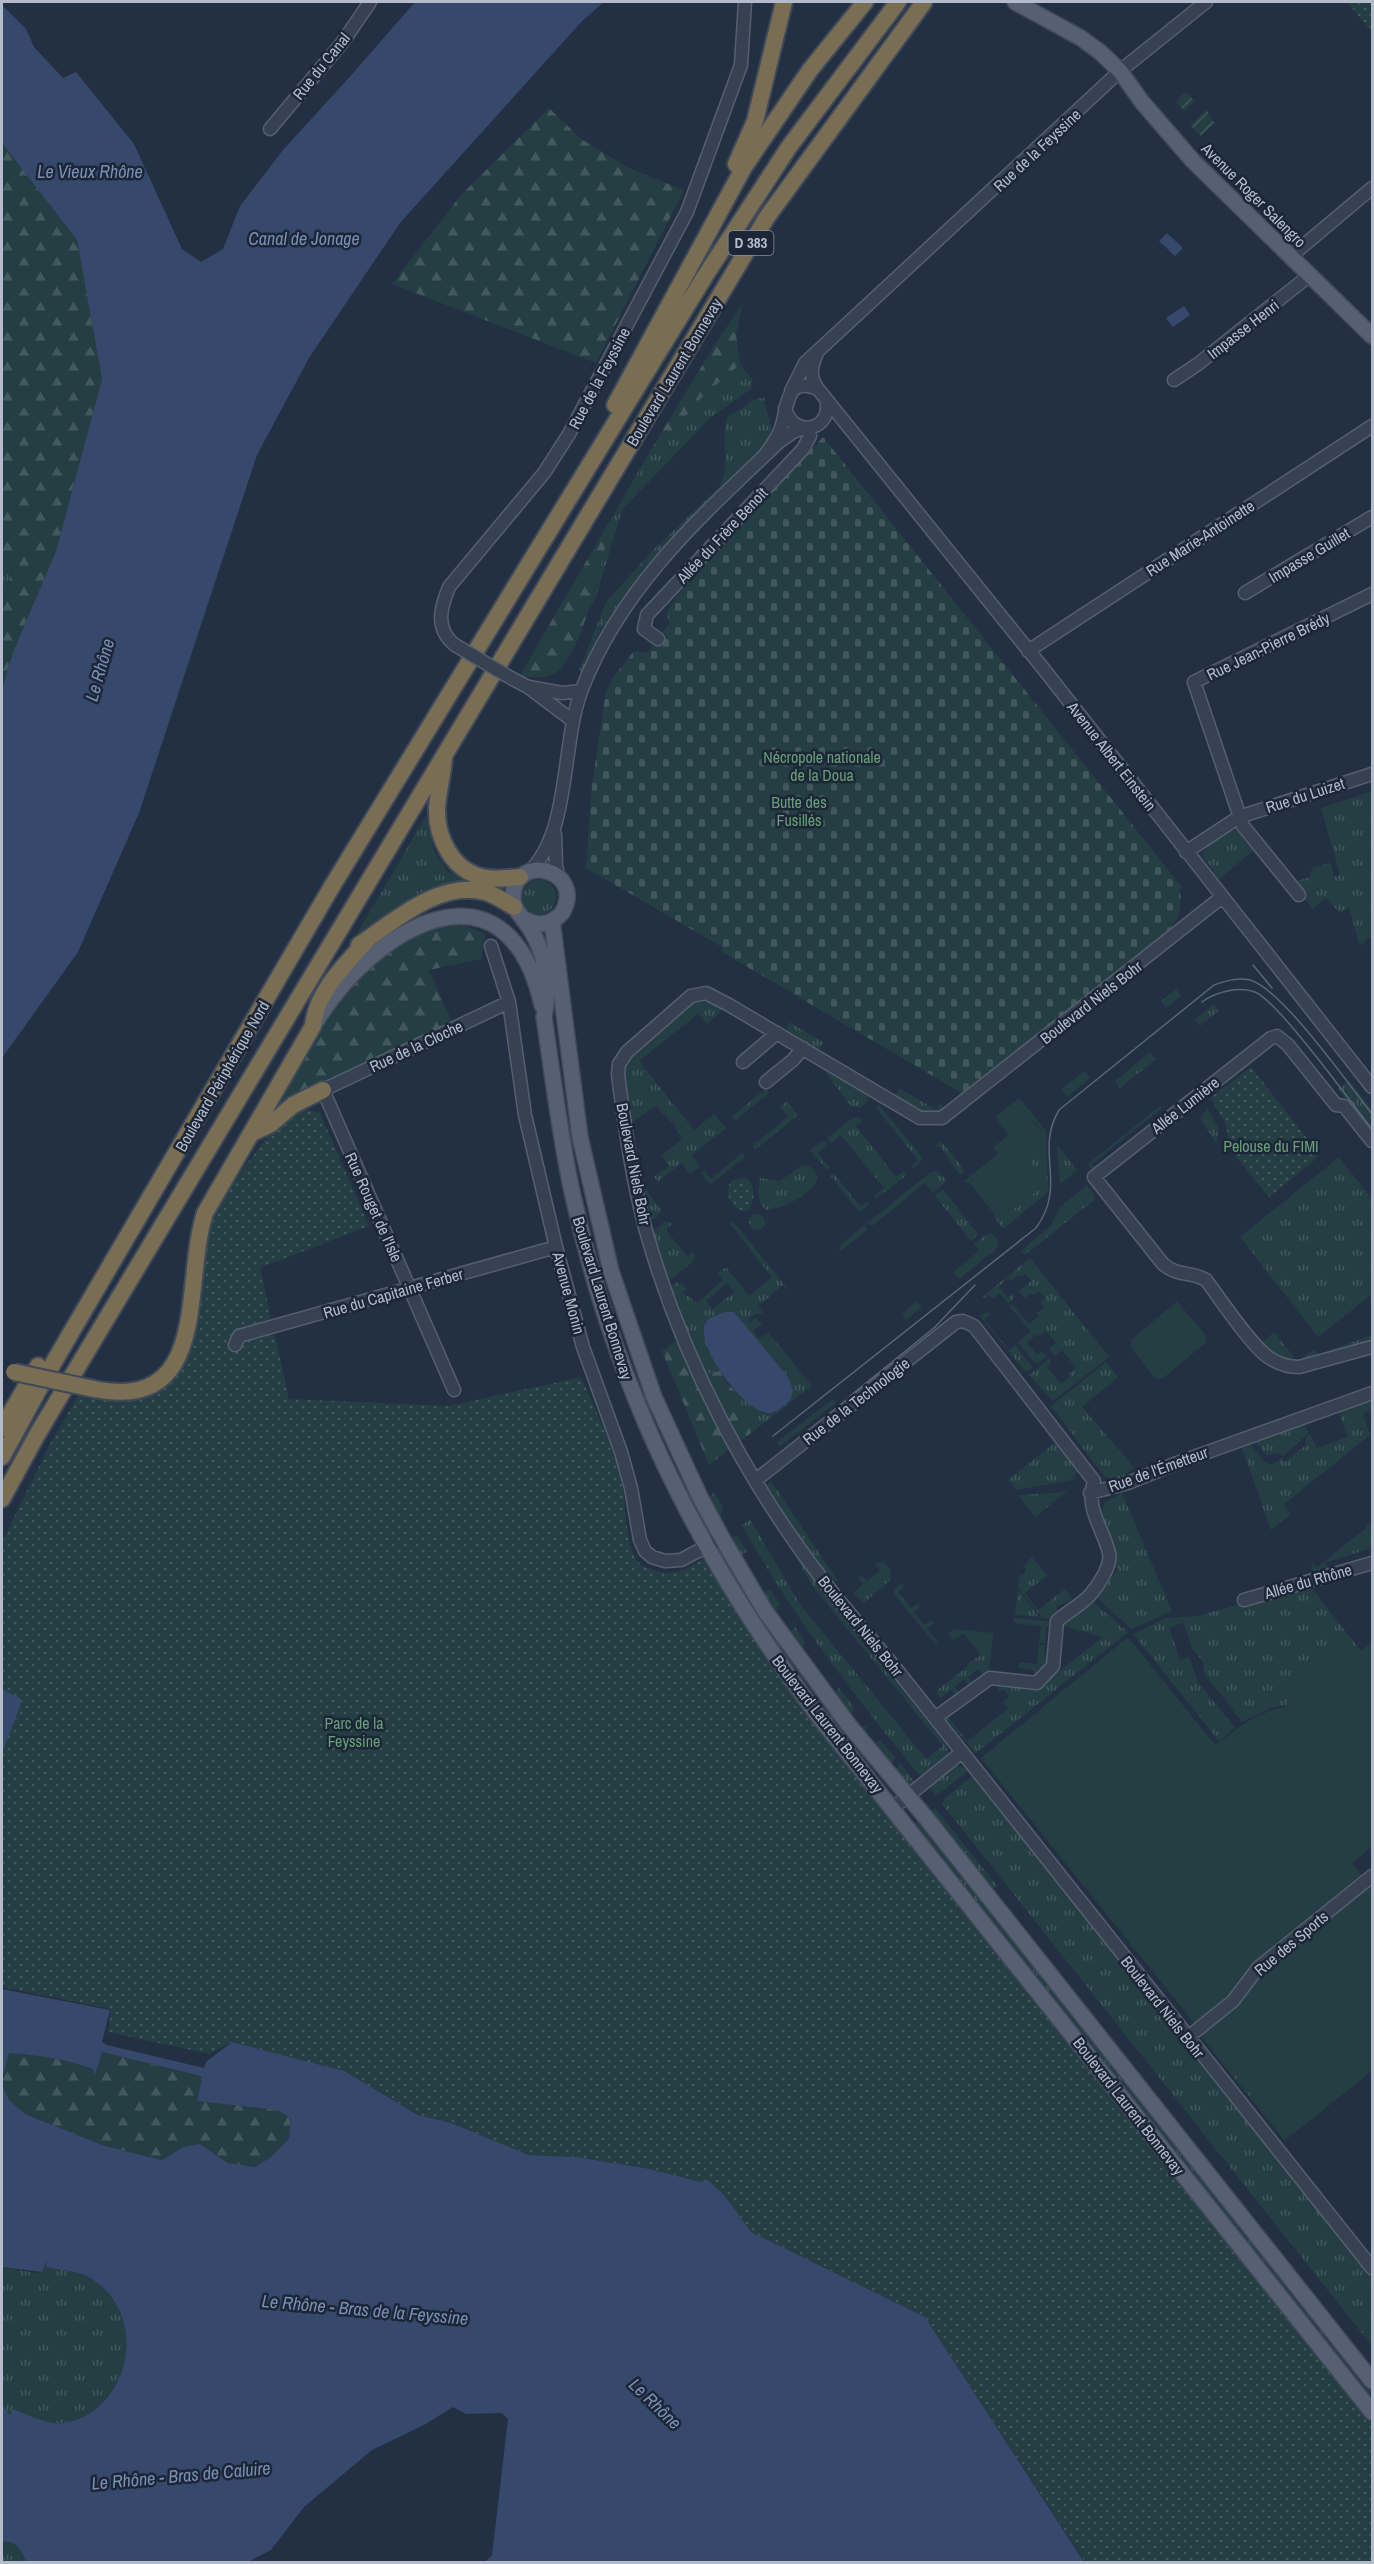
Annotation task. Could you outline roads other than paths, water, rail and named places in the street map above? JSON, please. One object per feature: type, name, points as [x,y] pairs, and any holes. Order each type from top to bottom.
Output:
[{"type":"highway","points":[[719,212],[722,192],[755,121],[784,2]]},
{"type":"highway","points":[[574,493],[578,472],[744,167],[783,107],[865,2]]},
{"type":"highway","name":"Boulevard Laurent Bonnevay","points":[[447,697],[752,203],[828,94],[898,2]]},
{"type":"highway","name":"Boulevard Laurent Bonnevay","points":[[445,755],[767,217],[924,2]]},
{"type":"highway","name":"Boulevard Périphérique Nord","points":[[2,1457],[64,1345],[326,898],[447,697]]},
{"type":"highway","points":[[445,755],[437,816],[444,846],[457,862],[483,878],[525,874]]},
{"type":"highway","name":"Boulevard Périphérique Nord","points":[[2,1499],[44,1423],[445,755]]},
{"type":"highway","points":[[312,977],[332,968],[346,954],[403,914],[420,904],[454,892],[487,893],[519,913]]},
{"type":"highway","points":[[8,1370],[116,1393],[141,1390],[165,1375],[178,1359],[187,1335],[201,1225],[205,1213],[313,1026],[314,1013],[331,983],[369,938]]},
{"type":"highway","points":[[252,1133],[271,1124],[293,1105],[323,1090]]},
{"type":"highway","points":[[2,1428],[43,1359],[64,1345]]},
{"type":"main road","name":"Avenue Roger Salengro","points":[[1015,2],[1081,38],[1120,71],[1142,102],[1193,161],[1371,331]]},
{"type":"main road","points":[[548,870],[559,877],[566,888],[567,901],[562,913],[552,921],[538,924],[519,913],[513,891],[525,874],[548,870]]},
{"type":"main road","name":"Boulevard Laurent Bonnevay","points":[[519,913],[540,949],[548,979],[548,998],[544,1017],[572,1194],[605,1315],[652,1439],[705,1547],[783,1669],[1372,2412]]},
{"type":"main road","points":[[313,1026],[336,991],[385,945],[417,925],[439,918],[457,916],[491,925],[510,938],[534,974],[544,1017]]},
{"type":"main road","name":"Boulevard Laurent Bonnevay","points":[[552,921],[580,1137],[611,1271],[654,1397],[700,1497],[723,1538],[765,1611],[803,1665],[1372,2381]]},
{"type":"street","name":"Rue du Canal","points":[[270,129],[342,43],[370,2]]},
{"type":"street","name":"Rue de la Feyssine","points":[[573,721],[528,687],[446,638],[440,625],[442,608],[449,587],[544,474],[569,434],[687,212],[741,65],[745,2]]},
{"type":"street","name":"Rue de la Feyssine","points":[[791,393],[806,363],[819,350],[1120,71],[1201,3]]},
{"type":"street","points":[[1291,256],[1372,188]]},
{"type":"street","name":"Impasse Henri","points":[[1174,380],[1198,364],[1310,275]]},
{"type":"street","points":[[811,426],[827,412],[826,399],[812,381],[812,371],[819,350]]},
{"type":"street","points":[[764,456],[780,431],[791,393],[799,387],[818,389]]},
{"type":"street","name":"Avenue Albert Einstein","points":[[826,399],[1372,1087]]},
{"type":"street","points":[[785,408],[791,422],[811,426]]},
{"type":"street","points":[[559,877],[556,866],[555,827],[573,721],[581,691],[615,619],[673,545],[787,435],[811,426],[829,423],[848,428]]},
{"type":"street","name":"Allée du Frère Benoît","points":[[658,639],[644,628],[647,615],[803,449],[810,436],[811,426]]},
{"type":"street","name":"Rue Marie-Antoinette","points":[[1028,651],[1372,426]]},
{"type":"street","name":"Impasse Guillet","points":[[1245,593],[1372,517]]},
{"type":"street","name":"Rue Jean-Pierre Brédy","points":[[1239,817],[1194,682],[1372,594]]},
{"type":"street","name":"Rue de la Feyssine","points":[[528,687],[562,693],[581,691]]},
{"type":"street","name":"Rue du Luizet","points":[[1186,852],[1239,817],[1372,774]]},
{"type":"street","points":[[1239,817],[1243,826],[1299,895]]},
{"type":"street","points":[[525,874],[543,857],[555,827]]},
{"type":"street","name":"Boulevard Niels Bohr","points":[[1222,897],[942,1118],[930,1120],[920,1118],[712,995],[696,994],[682,1004],[627,1052],[618,1069],[634,1185],[656,1264],[699,1377],[719,1418],[756,1480],[831,1591],[935,1718],[1372,2268]]},
{"type":"street","name":"Avenue Monin","points":[[491,946],[509,1002],[525,1115],[556,1246],[583,1347],[621,1452],[631,1488],[640,1540],[645,1551],[652,1557],[665,1561],[681,1560],[723,1538]]},
{"type":"street","name":"Rue de la Cloche","points":[[323,1090],[509,1002]]},
{"type":"street","points":[[742,1062],[777,1033]]},
{"type":"street","name":"Allée Lumière","points":[[1372,1141],[1344,1106],[1336,1105],[1288,1045],[1277,1036],[1270,1038],[1094,1177],[1162,1263],[1172,1272],[1198,1275],[1206,1280],[1258,1346],[1275,1361],[1288,1367],[1299,1367],[1372,1347]]},
{"type":"street","points":[[766,1082],[793,1060],[803,1048]]},
{"type":"street","name":"Rue Rouget de l'Isle","points":[[323,1090],[454,1390]]},
{"type":"street","name":"Rue du Capitaine Ferber","points":[[235,1345],[239,1336],[556,1246]]},
{"type":"street","name":"Rue de la Technologie","points":[[756,1480],[956,1322]]},
{"type":"street","name":"Rue de l'Émetteur","points":[[956,1322],[975,1326],[1094,1481],[1090,1493]]},
{"type":"street","name":"Rue de l'Émetteur","points":[[1090,1493],[1128,1483],[1177,1462],[1372,1393]]},
{"type":"street","points":[[935,1718],[990,1678],[1037,1683],[1053,1666],[1057,1621],[1090,1595],[1107,1566],[1110,1555],[1096,1523],[1090,1493]]},
{"type":"street","name":"Allée du Rhône","points":[[1244,1600],[1372,1563]]},
{"type":"street","points":[[893,1808],[962,1752]]},
{"type":"street","name":"Rue des Sports","points":[[1187,2037],[1233,2001],[1258,1968],[1372,1876]]},
{"type":"water","points":[[415,2],[604,2],[582,21],[400,223],[309,358],[257,455],[139,813],[78,952],[2,1058],[2,690],[13,652],[56,551],[102,379],[77,240],[2,143],[2,5],[26,29],[34,47],[63,78],[76,72],[134,144],[182,249],[201,262],[223,249],[240,206],[283,150]]},
{"type":"water","points":[[1167,233],[1183,248],[1175,256],[1159,241]]},
{"type":"water","points":[[1184,306],[1190,315],[1173,327],[1166,318]]},
{"type":"water","points":[[725,1312],[734,1312],[788,1377],[793,1390],[791,1399],[774,1412],[768,1413],[747,1402],[725,1378],[709,1351],[705,1338],[705,1324],[712,1317]]},
{"type":"water","points":[[2,1689],[20,1698],[21,1704],[2,1753]]},
{"type":"water","points":[[2,1989],[110,2010],[102,2042],[107,2045],[204,2068],[206,2062],[232,2042],[344,2071],[418,2115],[451,2123],[529,2155],[577,2157],[650,2169],[701,2182],[708,2180],[724,2195],[751,2232],[925,2317],[1084,2562],[485,2562],[492,2555],[508,2419],[502,2413],[466,2414],[453,2407],[424,2425],[372,2450],[304,2507],[271,2550],[248,2562],[26,2562],[15,2544],[2,2542],[2,2404],[10,2415],[12,2409],[51,2423],[64,2423],[87,2415],[105,2400],[118,2381],[125,2359],[126,2336],[121,2314],[109,2294],[85,2275],[46,2267],[47,2261],[42,2272],[2,2267],[2,2084],[9,2100],[25,2114],[105,2146],[162,2160],[183,2147],[200,2144],[228,2163],[255,2167],[271,2157],[289,2138],[291,2119],[278,2110],[197,2101],[201,2076],[102,2052],[95,2075],[93,2069],[72,2063],[41,2056],[9,2053],[2,2078]]},
{"type":"tram line","points":[[1253,965],[1272,988]]},
{"type":"tram line","points":[[773,1436],[1036,1228],[1050,1197],[1049,1140],[1052,1125],[1059,1110],[1214,985],[1241,979],[1250,980],[1263,987],[1297,1019],[1372,1114]]},
{"type":"tram line","points":[[1202,1002],[1220,993],[1235,990],[1249,990],[1266,999],[1297,1033],[1372,1129]]},
{"type":"tram line","points":[[850,1396],[935,1327],[975,1285]]},
{"type":"water label","name":"Le Vieux Rhône","points":[[90,172]]},
{"type":"water label","name":"Canal de Jonage","points":[[304,239]]},
{"type":"water label","name":"Le Rhône","points":[[100,670]]},
{"type":"water label","name":"Le Rhône - Bras de la Feyssine","points":[[365,2310]]},
{"type":"water label","name":"Le Rhône","points":[[655,2404]]},
{"type":"water label","name":"Le Rhône - Bras de Caluire","points":[[181,2476]]},
{"type":"park label","name":"Nécropole nationale de la Doua","points":[[822,766]]},
{"type":"park label","name":"Butte des Fusillés","points":[[799,811]]},
{"type":"park label","name":"Pelouse du FIMI","points":[[1271,1146]]},
{"type":"park label","name":"Parc de la Feyssine","points":[[354,1732]]}]
